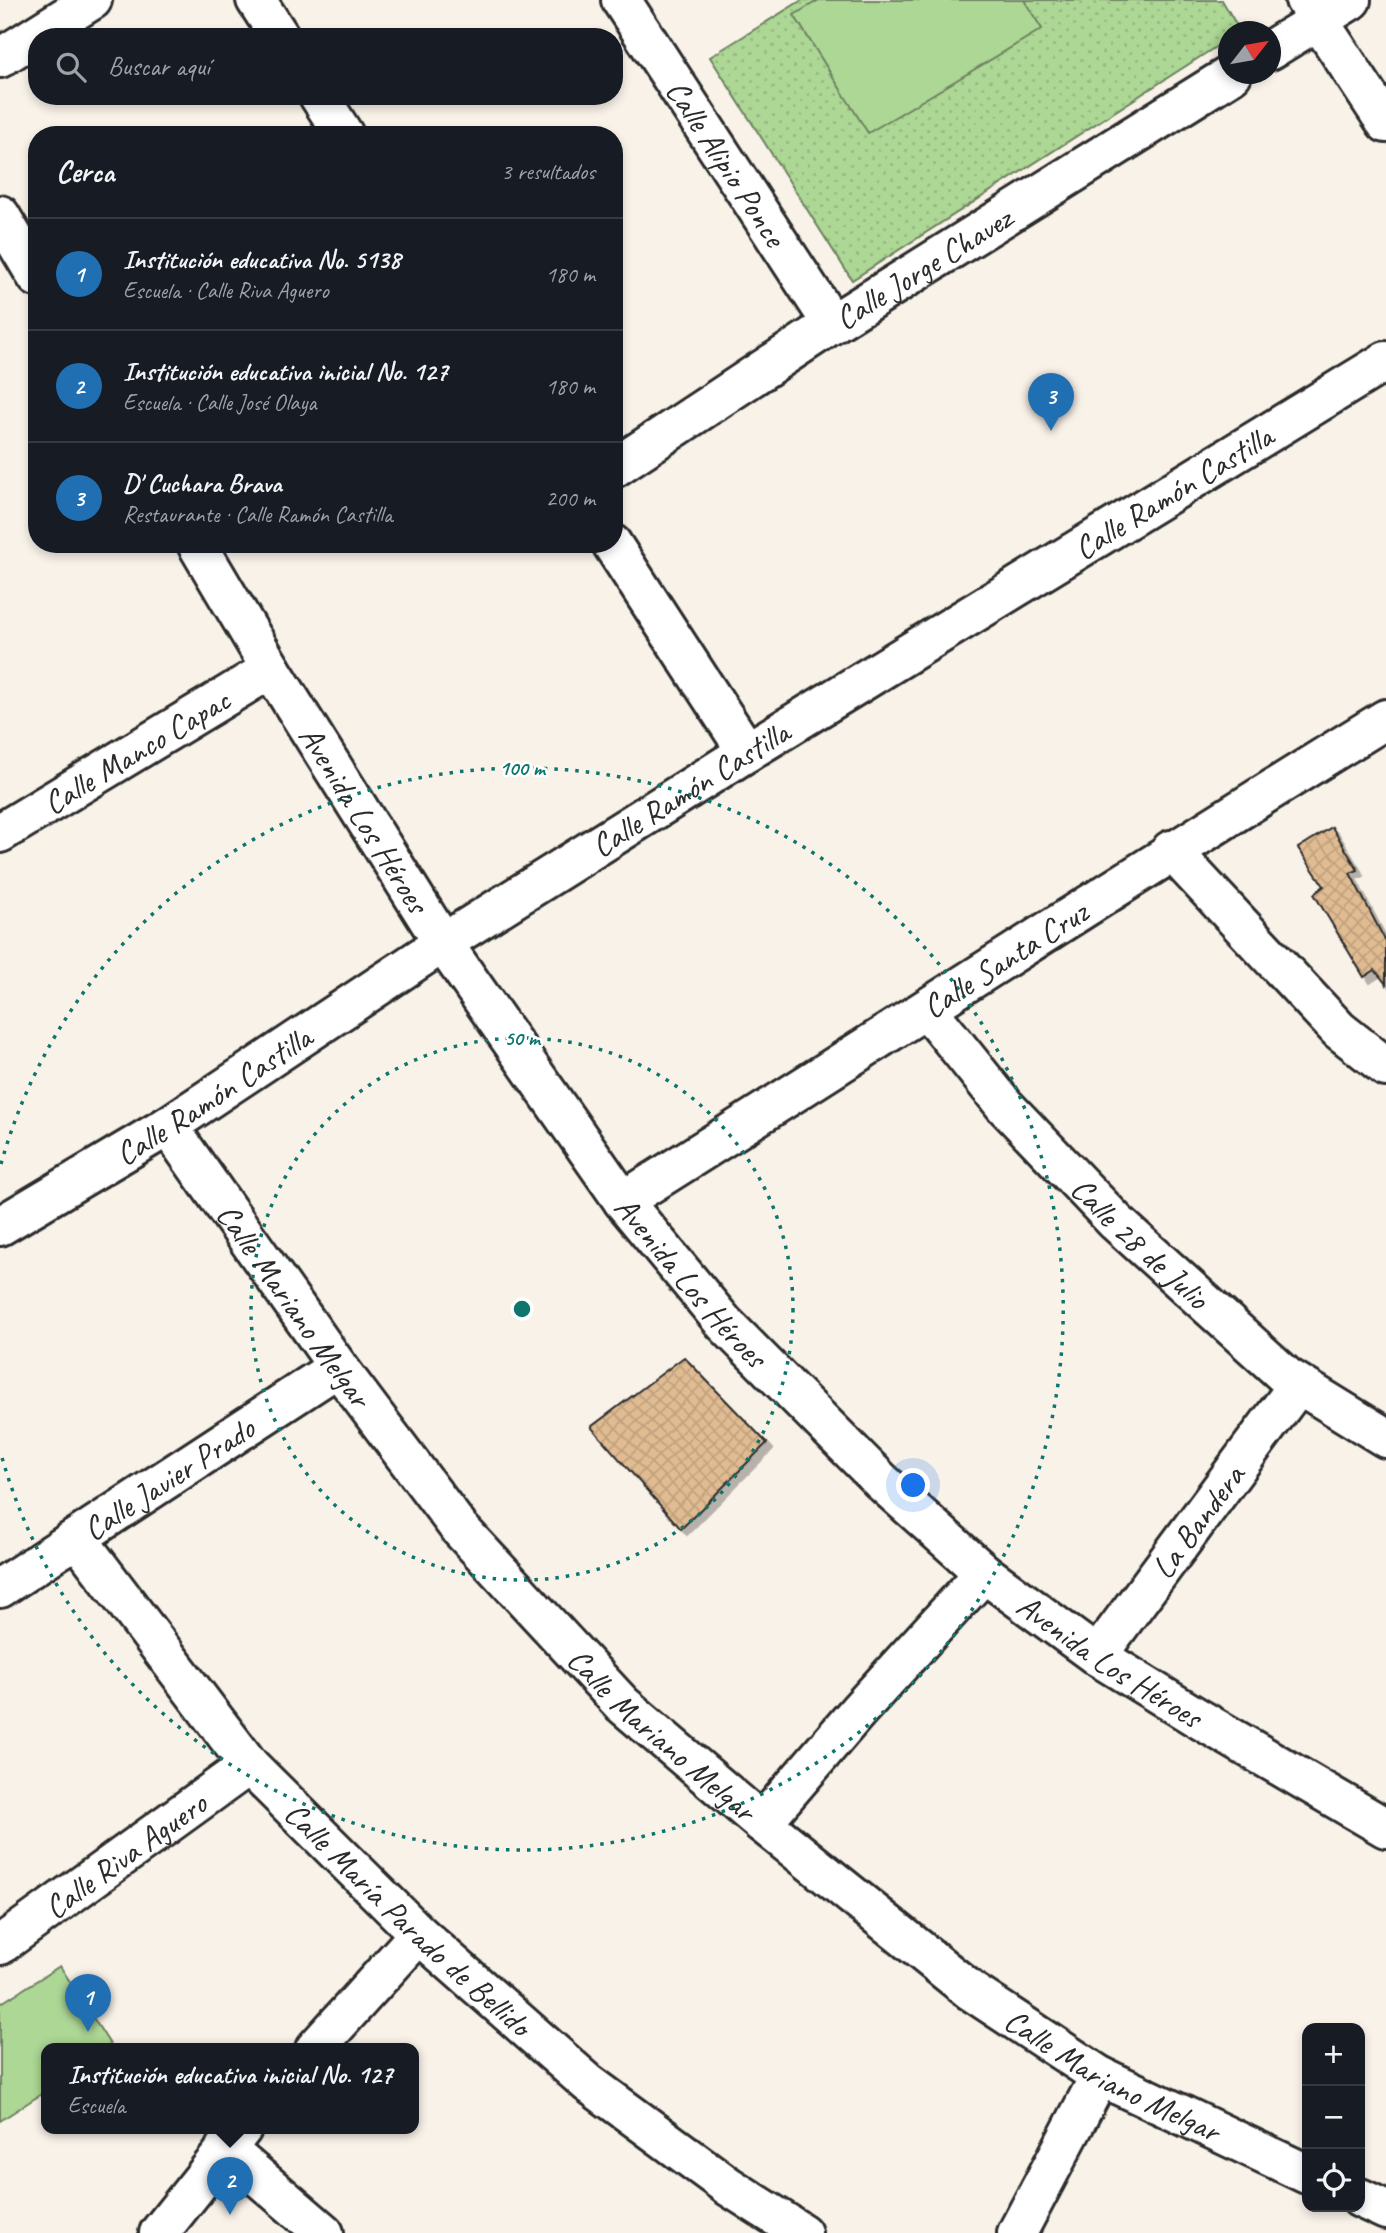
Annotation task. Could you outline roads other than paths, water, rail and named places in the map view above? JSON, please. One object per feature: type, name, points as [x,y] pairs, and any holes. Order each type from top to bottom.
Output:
[{"type":"street","points":[[48,28],[92,0]]},
{"type":"street","points":[[256,0],[274,28]]},
{"type":"street","name":"Calle Alipio Ponce","points":[[621,0],[832,324]]},
{"type":"street","points":[[1281,39],[1311,10],[1351,0]]},
{"type":"street","points":[[1311,10],[1386,123]]},
{"type":"street","points":[[0,58],[28,40]]},
{"type":"street","name":"Calle Jorge Chavez","points":[[623,462],[832,324],[1218,83]]},
{"type":"street","points":[[325,105],[339,126]]},
{"type":"street","points":[[0,215],[28,262]]},
{"type":"street","name":"Calle Ramón Castilla","points":[[0,1226],[168,1126],[443,943],[747,752],[1386,361]]},
{"type":"street","name":"Avenida Los Héroes","points":[[202,553],[271,669],[443,943],[623,1200],[724,1323],[882,1482],[984,1573],[1097,1656],[1386,1828]]},
{"type":"street","points":[[618,553],[747,752]]},
{"type":"street","name":"Calle Manco Capac","points":[[0,833],[271,669]]},
{"type":"street","name":"Calle Santa Cruz","points":[[623,1200],[928,1009],[1171,850],[1386,719]]},
{"type":"street","points":[[1171,850],[1339,1030],[1386,1067]]},
{"type":"street","name":"Calle 28 de Julio","points":[[928,1009],[1004,1106],[1116,1222],[1298,1385],[1386,1438]]},
{"type":"street","name":"Calle Mariano Melgar","points":[[168,1126],[338,1367],[458,1528],[622,1703],[762,1823],[971,1991],[1100,2076],[1302,2172]]},
{"type":"street","name":"Calle Javier Prado","points":[[0,1588],[338,1367]]},
{"type":"street","name":"La Bandera","points":[[1097,1656],[1298,1385]]},
{"type":"street","name":"Calle María Parado de Bellido","points":[[77,1538],[249,1765],[419,1934],[588,2083],[728,2186],[802,2233]]},
{"type":"street","points":[[762,1823],[858,1711],[984,1573]]},
{"type":"street","name":"Calle Riva Aguero","points":[[0,1945],[249,1765]]},
{"type":"street","points":[[320,2043],[419,1934]]},
{"type":"street","points":[[1017,2233],[1100,2076]]},
{"type":"street","points":[[159,2233],[233,2139],[324,2233]]},
{"type":"street","points":[[1365,2200],[1386,2210]]},
{"type":"place","name":"D' Cuchara Brava","points":[[1051,431]]},
{"type":"place","name":"Institución educativa No. 5138","points":[[88,2032]]},
{"type":"place","name":"Institución educativa inicial No. 127","points":[[230,2215]]}]
